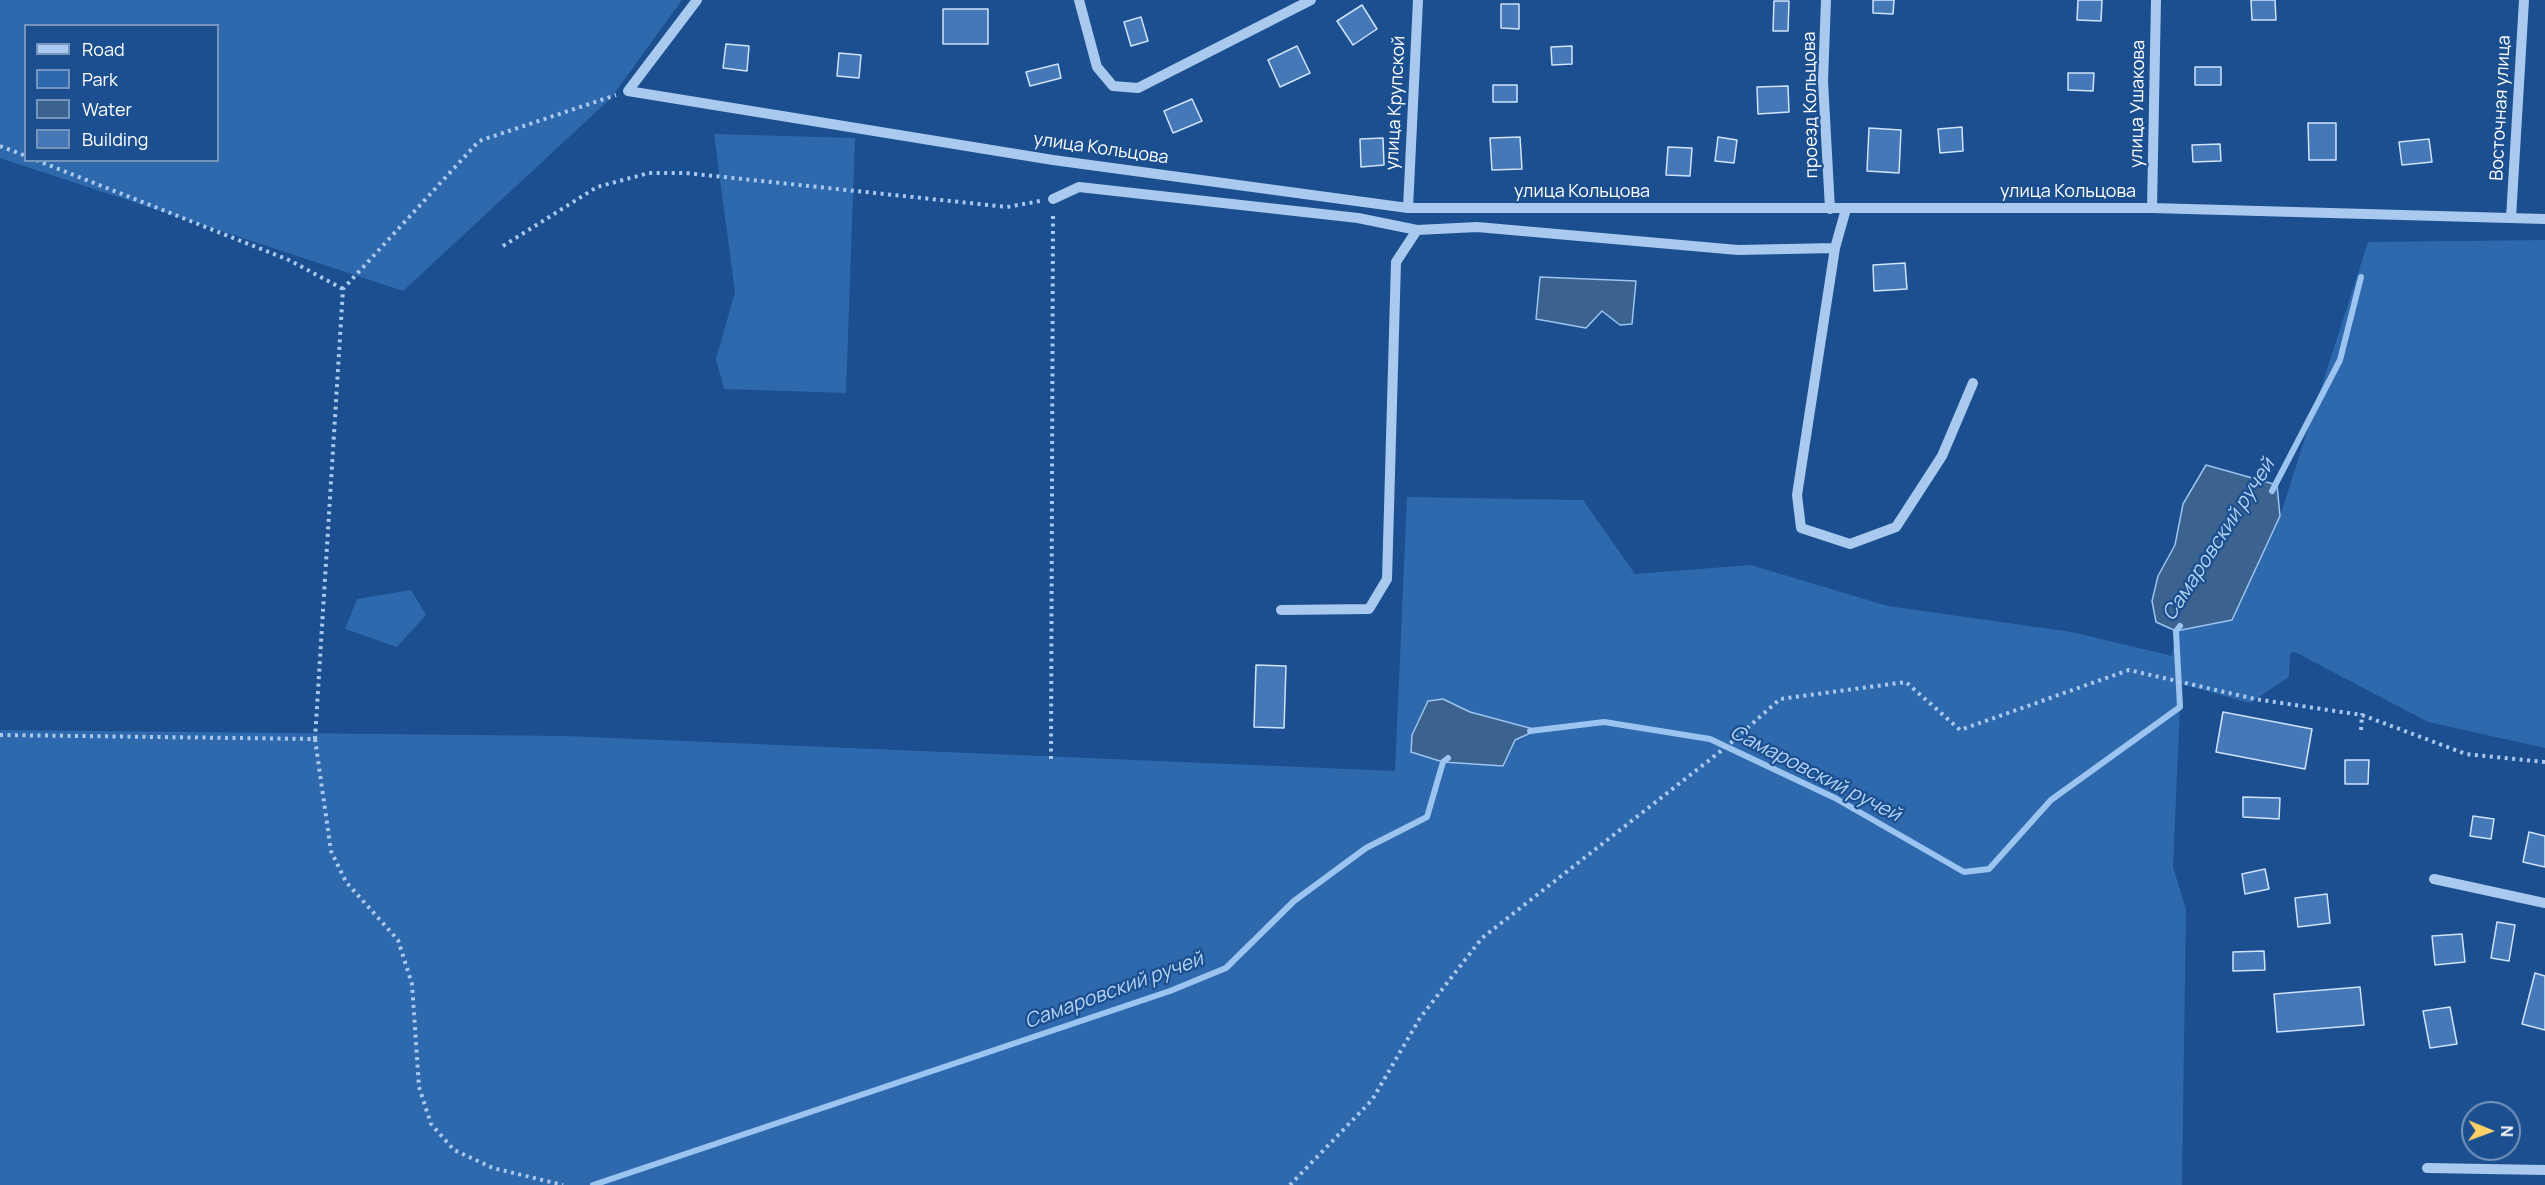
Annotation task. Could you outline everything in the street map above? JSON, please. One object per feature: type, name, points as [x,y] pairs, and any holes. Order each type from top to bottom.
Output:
[{"type":"street","points":[[628,91],[698,0]]},
{"type":"street","points":[[1079,0],[1097,67],[1113,86],[1138,88],[1311,0]]},
{"type":"street","name":"улица Крупской","points":[[1408,208],[1418,0]]},
{"type":"street","name":"проезд Кольцова","points":[[1826,0],[1823,81],[1830,209]]},
{"type":"street","name":"улица Ушакова","points":[[2152,208],[2156,0]]},
{"type":"street","name":"Восточная улица","points":[[2511,218],[2524,0]]},
{"type":"street","name":"улица Кольцова","points":[[628,91],[1053,160],[1408,208],[2152,208],[2545,219]]},
{"type":"street","points":[[1053,199],[1079,187],[1358,218],[1417,230],[1477,227],[1738,250],[1835,248]]},
{"type":"street","points":[[1846,209],[1835,248],[1797,495],[1801,528],[1850,544],[1896,527],[1942,456],[1974,383]]},
{"type":"street","points":[[1281,610],[1369,609],[1387,579],[1396,262],[1417,230]]},
{"type":"street","points":[[2434,879],[2545,903]]},
{"type":"street","points":[[2427,1168],[2545,1170]]},
{"type":"path","points":[[563,1185],[493,1168],[454,1150],[431,1124],[419,1087],[412,984],[398,940],[346,882],[331,850],[315,739],[343,289],[479,141],[628,91]]},
{"type":"path","points":[[0,147],[24,155]]},
{"type":"path","points":[[41,162],[289,260],[343,289]]},
{"type":"path","points":[[503,246],[597,187],[649,173],[687,173],[1007,207],[1053,199],[1051,759]]},
{"type":"path","points":[[1290,1185],[1372,1100],[1420,1018],[1482,938],[1726,747],[1780,699],[1906,682],[1960,730],[2129,670],[2255,699],[2362,715],[2466,754],[2545,762]]},
{"type":"path","points":[[2361,730],[2362,715]]},
{"type":"path","points":[[0,735],[315,739]]},
{"type":"green space","points":[[0,0],[682,0],[611,98],[403,291],[0,158]]},
{"type":"green space","points":[[714,134],[855,138],[846,393],[724,389],[716,359],[735,292]]},
{"type":"green space","points":[[2545,240],[2545,748],[2428,722],[2295,652],[2290,653],[2289,677],[2250,703],[2181,684],[2173,867],[2186,909],[2182,1185],[0,1185],[0,730],[566,736],[1395,771],[1407,497],[1583,500],[1635,574],[1751,565],[1888,606],[2072,632],[2172,656],[2176,631],[2232,620],[2280,516],[2368,242]]},
{"type":"green space","points":[[411,590],[426,615],[397,647],[345,629],[357,599]]},
{"type":"water","points":[[1540,277],[1636,281],[1632,324],[1620,325],[1602,311],[1586,328],[1536,319]]},
{"type":"water","points":[[2206,465],[2277,485],[2280,516],[2232,620],[2176,631],[2156,622],[2152,601],[2158,576],[2175,545],[2183,504]]},
{"type":"water","points":[[1443,699],[1470,712],[1537,730],[1515,740],[1503,766],[1443,762],[1411,752],[1412,735],[1428,701]]},
{"type":"building","points":[[1873,0],[1894,0],[1893,14],[1873,13]]},
{"type":"building","points":[[2078,0],[2102,0],[2101,21],[2077,20]]},
{"type":"building","points":[[2251,0],[2275,0],[2276,20],[2252,20]]},
{"type":"building","points":[[1774,1],[1789,1],[1788,31],[1773,31]]},
{"type":"building","points":[[1501,4],[1519,4],[1519,29],[1501,28]]},
{"type":"building","points":[[1362,5],[1377,29],[1353,45],[1337,21]]},
{"type":"building","points":[[943,9],[988,9],[988,44],[943,44]]},
{"type":"building","points":[[1141,17],[1148,41],[1131,46],[1124,22]]},
{"type":"building","points":[[726,44],[749,46],[747,71],[723,68]]},
{"type":"building","points":[[1297,46],[1310,73],[1280,87],[1268,60]]},
{"type":"building","points":[[1572,46],[1572,64],[1552,65],[1551,47]]},
{"type":"building","points":[[839,53],[861,55],[859,78],[837,76]]},
{"type":"building","points":[[1058,64],[1061,78],[1030,86],[1026,72]]},
{"type":"building","points":[[2195,67],[2221,67],[2221,85],[2195,85]]},
{"type":"building","points":[[2068,73],[2094,73],[2093,91],[2068,90]]},
{"type":"building","points":[[1493,85],[1517,85],[1517,102],[1493,102]]},
{"type":"building","points":[[1788,86],[1789,112],[1758,114],[1757,87]]},
{"type":"building","points":[[1192,99],[1202,121],[1173,133],[1164,111]]},
{"type":"building","points":[[2308,123],[2336,123],[2336,160],[2309,160]]},
{"type":"building","points":[[1962,127],[1963,151],[1940,153],[1938,129]]},
{"type":"building","points":[[1869,128],[1901,130],[1899,173],[1867,171]]},
{"type":"building","points":[[1520,137],[1522,169],[1492,170],[1490,138]]},
{"type":"building","points":[[1718,137],[1737,140],[1734,163],[1715,161]]},
{"type":"building","points":[[1383,138],[1384,165],[1361,167],[1360,139]]},
{"type":"building","points":[[2429,139],[2432,162],[2402,165],[2399,142]]},
{"type":"building","points":[[2220,144],[2221,161],[2193,162],[2192,145]]},
{"type":"building","points":[[1668,147],[1692,148],[1690,176],[1666,175]]},
{"type":"building","points":[[1905,263],[1907,289],[1874,291],[1873,265]]},
{"type":"building","points":[[1256,665],[1286,666],[1284,728],[1254,727]]},
{"type":"building","points":[[2223,712],[2312,729],[2305,769],[2216,752]]},
{"type":"building","points":[[2345,760],[2369,760],[2368,784],[2345,784]]},
{"type":"building","points":[[2243,797],[2280,798],[2279,819],[2243,817]]},
{"type":"building","points":[[2473,816],[2494,819],[2491,839],[2470,836]]},
{"type":"building","points":[[2529,832],[2545,836],[2545,867],[2523,862]]},
{"type":"building","points":[[2265,869],[2269,889],[2245,894],[2242,874]]},
{"type":"building","points":[[2327,894],[2330,923],[2298,927],[2295,898]]},
{"type":"building","points":[[2497,922],[2515,925],[2509,961],[2491,958]]},
{"type":"building","points":[[2462,934],[2465,962],[2435,965],[2432,936]]},
{"type":"building","points":[[2264,951],[2265,970],[2233,971],[2233,952]]},
{"type":"building","points":[[2535,973],[2545,976],[2545,1030],[2522,1024]]},
{"type":"building","points":[[2360,987],[2364,1025],[2277,1032],[2274,994]]},
{"type":"building","points":[[2450,1007],[2457,1044],[2430,1048],[2423,1011]]},
{"type":"waterway","name":"Самаровский ручей","points":[[2272,491],[2340,360],[2361,277]]},
{"type":"waterway","name":"Самаровский ручей","points":[[1530,731],[1604,722],[1710,739],[1835,798],[1964,872],[1989,869],[2051,800],[2180,707],[2176,631],[2180,626]]},
{"type":"waterway","name":"Самаровский ручей","points":[[593,1185],[1170,991],[1226,968],[1294,901],[1366,848],[1427,817],[1443,762],[1448,758]]}]
